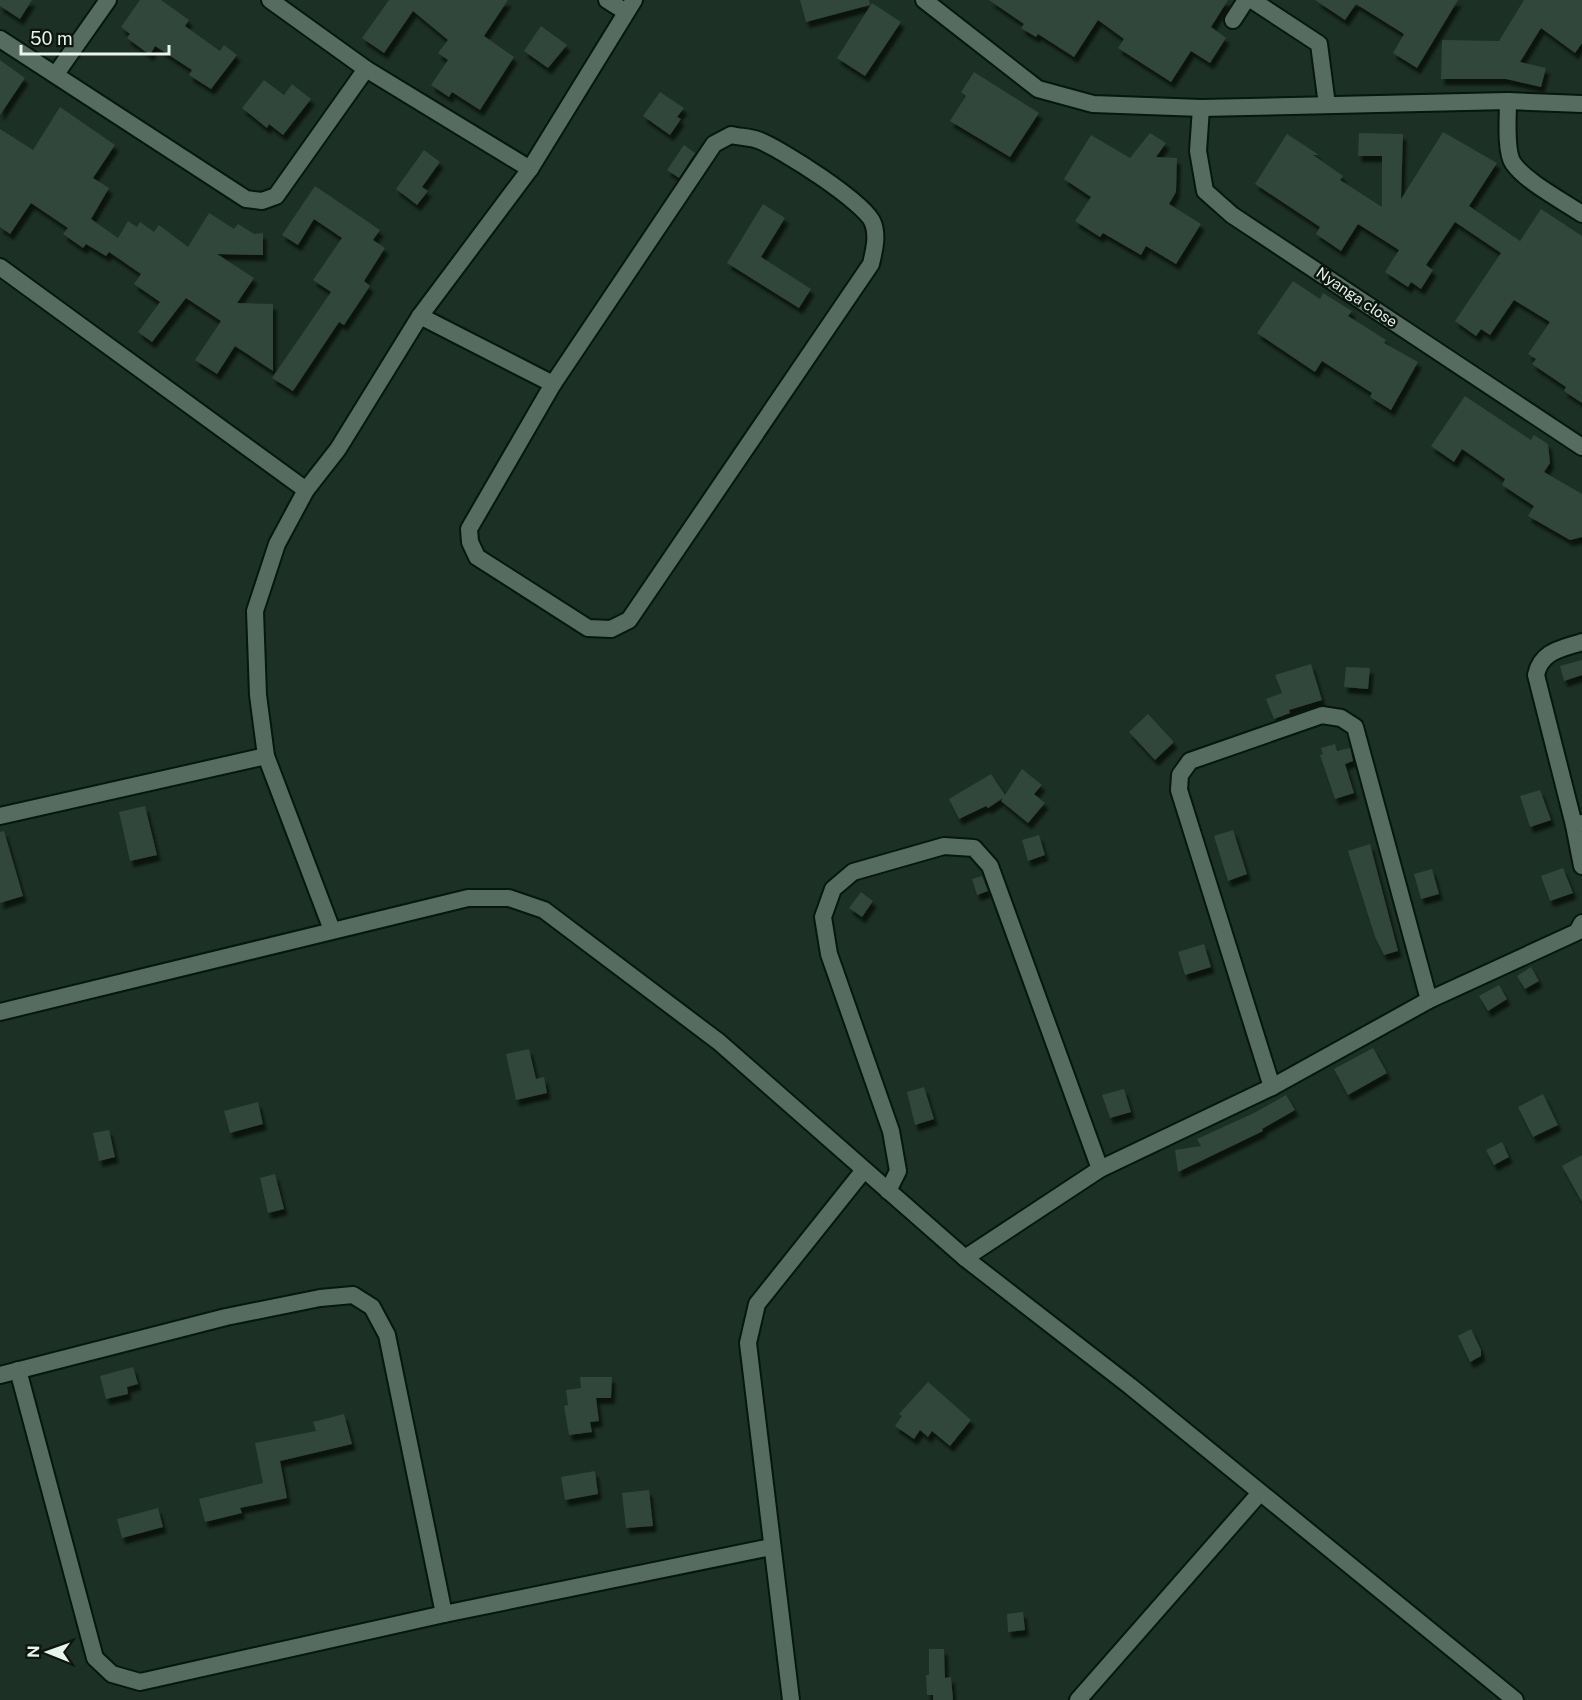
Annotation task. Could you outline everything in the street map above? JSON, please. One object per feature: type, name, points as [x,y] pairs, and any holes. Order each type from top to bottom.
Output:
[{"type":"street","points":[[56,74],[108,0]]},
{"type":"street","points":[[270,0],[366,69],[530,169]]},
{"type":"street","points":[[332,930],[266,756],[258,695],[255,610],[277,544],[306,490],[338,449],[420,316],[530,169],[630,6],[607,0]]},
{"type":"street","points":[[924,0],[1038,89],[1093,104],[1201,108],[1508,101],[1582,105]]},
{"type":"street","points":[[1233,20],[1246,0]]},
{"type":"street","points":[[1252,0],[1319,44],[1327,105]]},
{"type":"street","points":[[0,39],[246,199],[262,201],[276,196],[366,69]]},
{"type":"street","points":[[1508,101],[1508,135],[1512,162],[1534,182],[1582,214]]},
{"type":"street","name":"Nyanga close","points":[[1201,108],[1198,151],[1205,191],[1232,215],[1582,447]]},
{"type":"street","points":[[731,135],[758,140],[788,155],[853,200],[873,222],[876,245],[871,264],[629,620],[611,629],[588,628],[477,557],[470,542],[469,529],[553,384],[714,144],[731,135]]},
{"type":"street","points":[[0,267],[306,490]]},
{"type":"street","points":[[420,316],[553,384]]},
{"type":"street","points":[[1582,642],[1548,653],[1539,663],[1536,675],[1578,824],[1582,866]]},
{"type":"street","points":[[1272,1087],[1179,790],[1180,775],[1190,761],[1322,715],[1341,718],[1355,727],[1430,1000]]},
{"type":"street","points":[[0,816],[266,756]]},
{"type":"street","points":[[888,1191],[898,1171],[891,1131],[829,954],[823,917],[833,890],[853,872],[944,846],[974,848],[990,866],[1100,1169]]},
{"type":"street","points":[[0,1012],[468,898],[509,898],[544,910],[719,1042],[965,1258],[1130,1386],[1259,1494],[1515,1700]]},
{"type":"street","points":[[965,1258],[1100,1169],[1272,1087],[1430,1000],[1577,932],[1582,923]]},
{"type":"street","points":[[791,1700],[748,1343],[757,1304],[864,1170]]},
{"type":"street","points":[[0,1375],[226,1317],[320,1298],[353,1295],[372,1308],[387,1335],[444,1614]]},
{"type":"street","points":[[18,1371],[95,1658],[112,1674],[140,1682],[444,1614],[771,1547]]},
{"type":"street","points":[[1078,1700],[1259,1494]]},
{"type":"building","points":[[0,0],[32,0],[20,19],[0,6]]},
{"type":"building","points":[[140,0],[161,0],[189,20],[185,26],[220,51],[224,45],[237,55],[211,89],[189,75],[192,70],[155,46],[150,55],[127,38],[130,34],[121,27]]},
{"type":"building","points":[[389,0],[508,0],[484,36],[514,57],[480,110],[452,92],[449,97],[431,85],[448,60],[438,53],[448,40],[413,11],[384,53],[362,38]]},
{"type":"building","points":[[800,0],[869,0],[870,5],[806,22]]},
{"type":"building","points":[[989,0],[1228,0],[1211,27],[1226,38],[1210,63],[1191,51],[1171,82],[1118,48],[1124,39],[1098,20],[1074,57],[1038,34],[1036,37],[1021,28],[1024,24]]},
{"type":"building","points":[[1315,0],[1458,0],[1417,68],[1393,53],[1404,34],[1356,4],[1345,20]]},
{"type":"building","points":[[1524,0],[1582,0],[1582,43],[1575,53],[1541,28],[1520,62],[1546,68],[1541,87],[1506,79],[1441,79],[1442,40],[1499,41]]},
{"type":"building","points":[[872,3],[901,22],[865,76],[837,58]]},
{"type":"building","points":[[541,26],[567,45],[548,68],[524,51]]},
{"type":"building","points":[[0,60],[25,78],[0,115]]},
{"type":"building","points":[[974,72],[1039,113],[1010,157],[950,121],[966,96],[961,92]]},
{"type":"building","points":[[264,80],[284,95],[292,84],[311,99],[283,135],[269,124],[267,128],[242,108]]},
{"type":"building","points":[[660,92],[684,108],[677,117],[681,119],[670,135],[643,116]]},
{"type":"building","points":[[60,107],[115,145],[93,178],[109,188],[91,219],[118,238],[128,221],[137,227],[140,222],[154,232],[159,225],[188,247],[209,213],[234,229],[238,224],[254,234],[263,233],[263,255],[217,254],[254,278],[237,303],[273,304],[273,371],[235,346],[217,374],[195,360],[221,321],[186,298],[152,342],[138,332],[160,302],[134,284],[141,274],[109,252],[106,256],[86,244],[83,248],[63,234],[68,228],[31,203],[10,234],[0,227],[0,129],[33,150]]},
{"type":"building","points":[[1443,132],[1497,163],[1469,206],[1520,241],[1541,209],[1582,236],[1582,403],[1564,391],[1566,387],[1532,364],[1536,359],[1528,354],[1550,322],[1514,300],[1490,335],[1481,329],[1476,336],[1455,321],[1501,253],[1455,222],[1426,265],[1433,270],[1421,289],[1411,282],[1408,287],[1385,272],[1399,250],[1358,224],[1341,251],[1316,234],[1320,227],[1255,184],[1287,134],[1319,155],[1313,155],[1343,176],[1340,180],[1382,207],[1382,156],[1358,156],[1359,133],[1403,134],[1401,199]]},
{"type":"building","points":[[1150,133],[1166,143],[1156,157],[1177,158],[1176,192],[1169,204],[1201,224],[1176,264],[1146,246],[1141,255],[1103,233],[1100,237],[1075,221],[1091,197],[1064,179],[1091,135],[1130,158]]},
{"type":"building","points":[[684,145],[695,153],[679,178],[667,170]]},
{"type":"building","points":[[424,150],[440,162],[422,187],[428,191],[417,205],[396,189]]},
{"type":"building","points":[[315,186],[380,230],[373,240],[385,248],[364,281],[370,286],[344,325],[339,322],[293,391],[272,378],[331,292],[313,280],[342,238],[314,219],[298,245],[282,235]]},
{"type":"building","points":[[763,204],[785,218],[761,257],[811,289],[799,308],[727,263]]},
{"type":"building","points":[[1293,281],[1320,299],[1323,293],[1352,311],[1348,316],[1386,340],[1384,343],[1418,362],[1391,410],[1370,397],[1372,393],[1322,361],[1315,372],[1257,333]]},
{"type":"building","points":[[1465,396],[1531,440],[1534,435],[1548,444],[1550,463],[1544,472],[1582,494],[1582,537],[1570,540],[1528,516],[1534,506],[1502,485],[1505,479],[1462,449],[1454,462],[1431,446]]},
{"type":"building","points":[[1582,660],[1582,675],[1564,681],[1560,666]]},
{"type":"building","points":[[1311,664],[1322,700],[1289,710],[1290,713],[1274,719],[1266,699],[1282,693],[1275,675]]},
{"type":"building","points":[[1346,667],[1370,668],[1368,689],[1344,687]]},
{"type":"building","points":[[1148,714],[1174,742],[1155,760],[1129,732]]},
{"type":"building","points":[[1335,744],[1337,751],[1350,748],[1353,761],[1345,764],[1354,793],[1335,799],[1320,755],[1323,754],[1321,748]]},
{"type":"building","points":[[1022,769],[1042,785],[1034,794],[1045,803],[1028,823],[1001,801],[1003,798],[988,808],[986,806],[959,819],[949,799],[991,774],[1005,795]]},
{"type":"building","points":[[1540,790],[1551,820],[1530,827],[1520,796]]},
{"type":"building","points":[[145,806],[157,855],[130,861],[119,812]]},
{"type":"building","points":[[1233,830],[1247,874],[1228,881],[1214,836]]},
{"type":"building","points":[[4,831],[23,896],[0,903],[0,832]]},
{"type":"building","points":[[1039,835],[1045,855],[1028,861],[1022,840]]},
{"type":"building","points":[[1370,844],[1398,951],[1384,955],[1375,937],[1348,851]]},
{"type":"building","points":[[1563,868],[1573,893],[1550,901],[1541,876]]},
{"type":"building","points":[[1432,869],[1439,894],[1421,899],[1414,874]]},
{"type":"building","points":[[982,876],[988,891],[977,895],[972,879]]},
{"type":"building","points":[[861,892],[873,901],[862,917],[849,908]]},
{"type":"building","points":[[1204,944],[1211,967],[1185,975],[1178,952]]},
{"type":"building","points":[[1531,967],[1539,981],[1525,989],[1517,976]]},
{"type":"building","points":[[1499,985],[1507,999],[1488,1011],[1479,996]]},
{"type":"building","points":[[1373,1048],[1387,1073],[1348,1095],[1334,1069]]},
{"type":"building","points":[[529,1049],[536,1079],[544,1077],[547,1093],[516,1100],[506,1054]]},
{"type":"building","points":[[924,1087],[934,1119],[915,1125],[907,1092]]},
{"type":"building","points":[[1124,1089],[1131,1112],[1110,1118],[1102,1095]]},
{"type":"building","points":[[1543,1094],[1558,1125],[1533,1137],[1518,1107]]},
{"type":"building","points":[[1286,1095],[1295,1110],[1262,1129],[1263,1131],[1178,1172],[1175,1150],[1201,1146],[1197,1139],[1254,1113]]},
{"type":"building","points":[[258,1102],[263,1124],[230,1133],[224,1111]]},
{"type":"building","points":[[109,1130],[115,1157],[99,1161],[93,1133]]},
{"type":"building","points":[[1502,1142],[1509,1157],[1494,1165],[1486,1150]]},
{"type":"building","points":[[1582,1155],[1582,1202],[1562,1166]]},
{"type":"building","points":[[275,1174],[284,1209],[268,1213],[260,1178]]},
{"type":"building","points":[[1471,1329],[1481,1350],[1481,1356],[1470,1362],[1458,1336]]},
{"type":"building","points":[[133,1367],[138,1384],[127,1387],[128,1394],[106,1399],[100,1376]]},
{"type":"building","points":[[580,1377],[612,1377],[611,1398],[596,1398],[599,1421],[590,1422],[592,1432],[569,1435],[564,1406],[568,1405],[566,1390],[581,1388]]},
{"type":"building","points":[[928,1382],[971,1420],[950,1446],[932,1431],[928,1437],[920,1430],[914,1439],[895,1426],[902,1416],[899,1414]]},
{"type":"building","points":[[344,1414],[352,1444],[280,1461],[287,1498],[240,1508],[242,1513],[205,1522],[199,1499],[263,1483],[255,1443],[316,1431],[313,1422]]},
{"type":"building","points":[[595,1471],[598,1494],[565,1500],[561,1477]]},
{"type":"building","points":[[649,1490],[653,1526],[626,1528],[622,1493]]},
{"type":"building","points":[[158,1508],[163,1527],[122,1538],[117,1519]]},
{"type":"building","points":[[1023,1612],[1025,1630],[1008,1632],[1007,1614]]},
{"type":"building","points":[[929,1649],[944,1649],[945,1678],[951,1677],[953,1700],[933,1700],[933,1695],[927,1695],[926,1675],[929,1675]]}]
